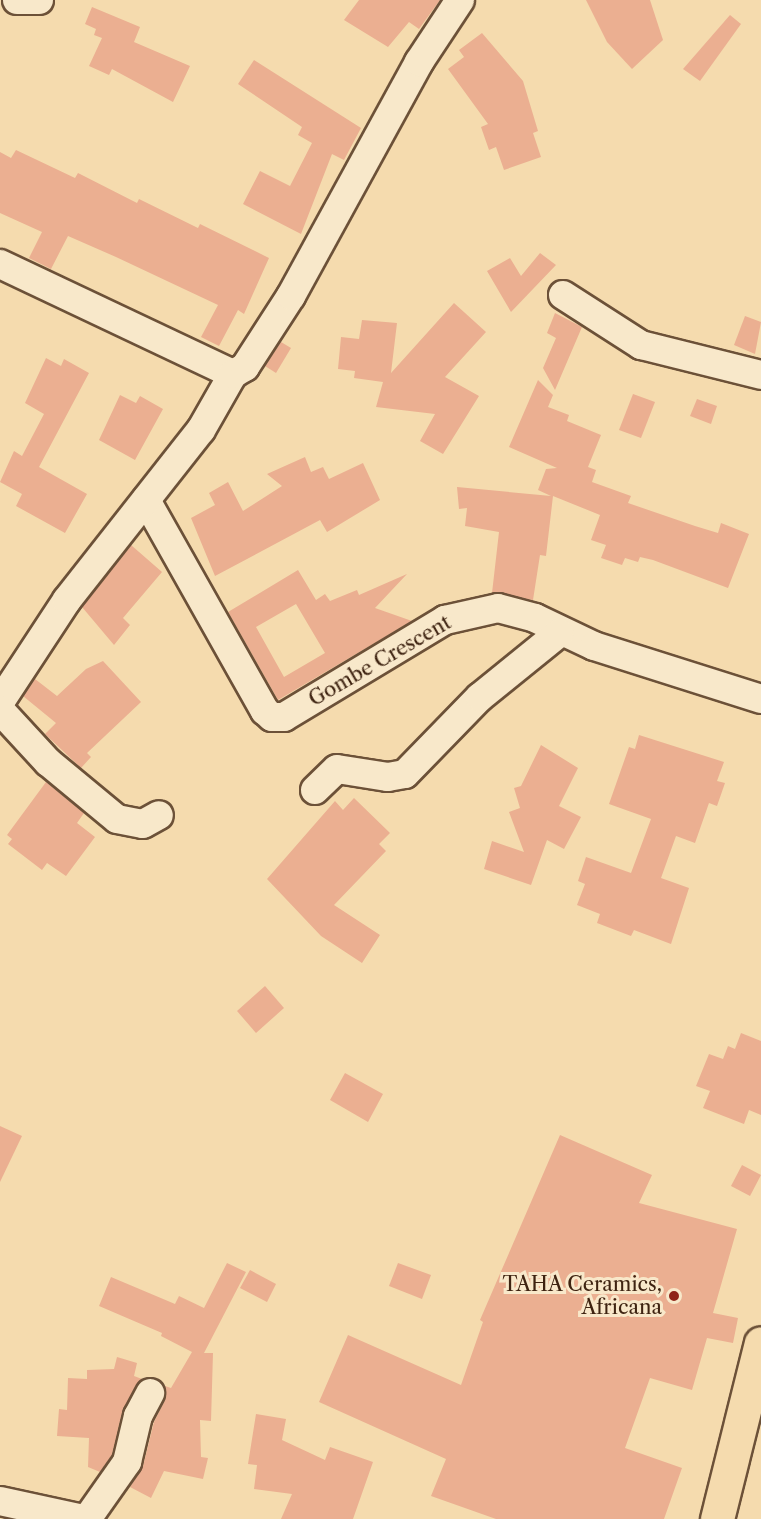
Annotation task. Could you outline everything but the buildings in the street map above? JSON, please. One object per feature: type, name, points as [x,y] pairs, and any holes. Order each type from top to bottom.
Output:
[{"type":"main road","points":[[717,1519],[761,1343]]},
{"type":"street","points":[[17,0],[39,0]]},
{"type":"street","points":[[0,702],[67,600],[201,430],[233,374],[245,367],[291,296],[419,62],[460,0]]},
{"type":"street","points":[[0,264],[233,374]]},
{"type":"street","points":[[563,295],[641,345],[761,375]]},
{"type":"street","name":"Gombe Crescent","points":[[146,500],[265,711],[272,717],[284,717],[444,620],[498,608],[535,618],[559,633],[761,699]]},
{"type":"street","points":[[315,790],[337,769],[388,777],[405,774],[480,697],[559,633]]},
{"type":"street","points":[[0,710],[48,762],[117,819],[143,824],[159,815]]},
{"type":"street","points":[[87,1519],[127,1462],[138,1416],[150,1393]]},
{"type":"street","points":[[0,1501],[83,1519]]},
{"type":"place","name":"TAHA Ceramics, Africana","points":[[674,1296]]}]
